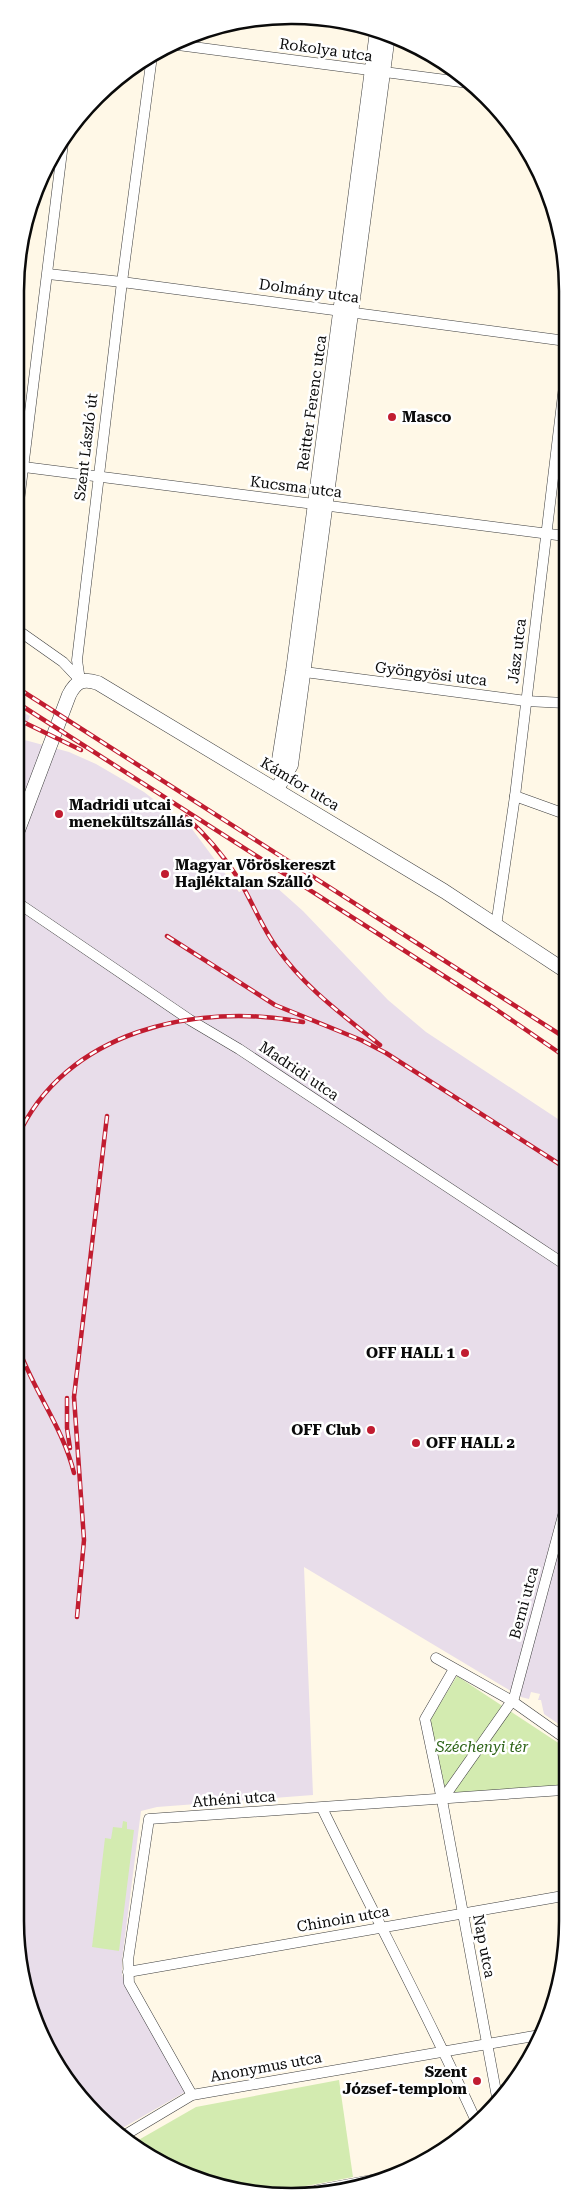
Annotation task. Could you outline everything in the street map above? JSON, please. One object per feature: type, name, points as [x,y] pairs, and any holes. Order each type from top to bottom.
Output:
[{"type":"street","name":"Reitter Ferenc utca","points":[[280,784],[279,760],[299,672],[347,311],[377,72],[377,38]]},
{"type":"street","name":"Reitter Ferenc utca","points":[[377,72],[386,41]]},
{"type":"street","name":"Rokolya utca","points":[[185,46],[458,83]]},
{"type":"street","name":"Szent László út","points":[[80,680],[77,660],[98,476],[151,64]]},
{"type":"street","points":[[24,467],[62,155]]},
{"type":"street","name":"Dolmány utca","points":[[48,274],[347,311],[559,340]]},
{"type":"street","name":"Jász utca","points":[[496,926],[559,430]]},
{"type":"street","name":"Kucsma utca","points":[[24,467],[559,536]]},
{"type":"street","points":[[24,635],[63,662],[80,680],[69,695],[24,814]]},
{"type":"street","name":"Gyöngyösi utca","points":[[299,672],[526,701],[559,703]]},
{"type":"street","name":"Kámfor utca","points":[[80,680],[98,683],[280,784],[559,967]]},
{"type":"street","points":[[514,796],[559,812]]},
{"type":"street","name":"Madridi utca","points":[[24,907],[190,1020],[239,1049],[559,1261]]},
{"type":"street","name":"Berni utca","points":[[512,1701],[559,1530]]},
{"type":"street","points":[[436,1658],[512,1701],[559,1735]]},
{"type":"street","points":[[442,1800],[425,1718],[454,1668]]},
{"type":"street","points":[[442,1800],[512,1701]]},
{"type":"street","points":[[474,2116],[445,2051],[380,1927],[322,1808],[559,1790]]},
{"type":"street","name":"Nap utca","points":[[442,1800],[496,2093]]},
{"type":"street","name":"Athéni utca","points":[[128,1972],[128,1960],[148,1819],[322,1808]]},
{"type":"street","name":"Chinoin utca","points":[[128,1972],[559,1897]]},
{"type":"street","points":[[128,1972],[130,1983],[192,2095]]},
{"type":"street","name":"Anonymus utca","points":[[128,2132],[192,2095],[533,2036]]},
{"type":"shaded area","points":[[24,713],[30,716],[24,731]]},
{"type":"shaded area","points":[[24,740],[69,752],[96,764],[144,792],[192,829],[239,892],[266,878],[303,911],[388,1000],[426,1032],[559,1120],[559,1724],[544,1714],[541,1700],[538,1700],[540,1694],[531,1692],[529,1699],[521,1697],[304,1567],[313,1795],[157,1807],[141,1811],[122,1960],[122,1974],[126,1987],[185,2092],[123,2128],[115,2122],[79,2083],[51,2039],[38,2007],[26,1955],[24,1938]]},
{"type":"green space","name":"Széchenyi tér","points":[[457,1676],[559,1743],[559,1787],[446,1794],[430,1720]]},
{"type":"green space","points":[[123,1821],[127,1822],[127,1829],[134,1830],[119,1951],[92,1947],[105,1838],[111,1839],[113,1827],[122,1828]]},
{"type":"green space","points":[[339,2080],[353,2177],[295,2188],[274,2188],[239,2183],[189,2168],[173,2161],[139,2140],[196,2107]]},
{"type":"railway","points":[[24,692],[559,1034]]},
{"type":"railway","points":[[24,707],[494,1008],[559,1053]]},
{"type":"railway","points":[[24,722],[81,750]]},
{"type":"railway","points":[[186,817],[220,853],[243,887],[277,948],[299,975],[325,1000],[380,1045]]},
{"type":"railway","points":[[167,936],[275,1005],[361,1040],[386,1053],[559,1164]]},
{"type":"railway","points":[[24,1126],[39,1101],[67,1072],[101,1049],[138,1032],[179,1021],[220,1016],[262,1017],[303,1022]]},
{"type":"railway","points":[[77,1617],[84,1540],[74,1397],[107,1116]]},
{"type":"railway","points":[[24,1363],[63,1440],[74,1473]]},
{"type":"railway","points":[[67,1398],[67,1428],[70,1448]]},
{"type":"place","name":"Masco","points":[[392,417]]},
{"type":"place","name":"Madridi utcai menekültszállás","points":[[59,814]]},
{"type":"place","name":"Magyar Vöröskereszt Hajléktalan Szálló","points":[[165,874]]},
{"type":"place","name":"OFF HALL 1","points":[[465,1353]]},
{"type":"place","name":"OFF Club","points":[[371,1430]]},
{"type":"place","name":"OFF HALL 2","points":[[416,1443]]},
{"type":"place","name":"Szent József-templom","points":[[477,2081]]}]
